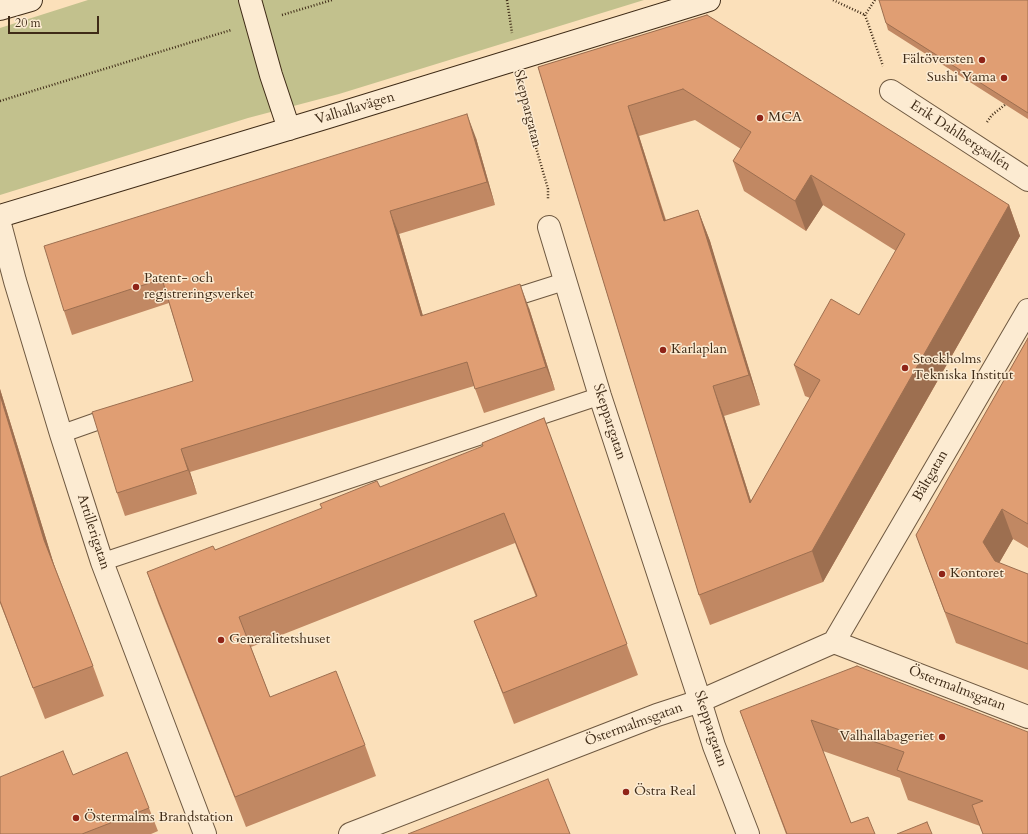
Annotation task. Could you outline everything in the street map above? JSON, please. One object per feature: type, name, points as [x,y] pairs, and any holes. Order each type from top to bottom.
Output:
[{"type":"street","points":[[0,9],[31,0]]},
{"type":"street","points":[[250,0],[289,129]]},
{"type":"street","name":"Valhallavägen","points":[[0,216],[709,0]]},
{"type":"street","name":"Erik Dahlbergsallén","points":[[891,91],[1028,180]]},
{"type":"street","name":"Artillerigatan","points":[[0,224],[61,434],[102,562],[205,834]]},
{"type":"street","name":"Skeppargatan","points":[[549,227],[600,396],[714,746],[748,834]]},
{"type":"street","name":"Bältgatan","points":[[834,642],[1028,310]]},
{"type":"street","name":"Östermalmsgatan","points":[[350,834],[657,715],[700,701],[834,642],[1028,716]]},
{"type":"lane","points":[[490,305],[566,281]]},
{"type":"lane","points":[[102,562],[600,396]]},
{"type":"lane","points":[[61,434],[128,411]]},
{"type":"path","points":[[0,101],[332,0]]},
{"type":"path","name":"Skeppargatan","points":[[507,0],[522,99],[548,189],[549,227]]},
{"type":"path","points":[[833,0],[866,15],[891,91]]},
{"type":"path","points":[[866,15],[875,0]]},
{"type":"shaded area","points":[[88,0],[644,0],[339,94],[248,118],[0,195],[0,28]]},
{"type":"building","name":"Fältöversten","points":[[879,0],[1028,0],[1028,113],[886,23]]},
{"type":"building","points":[[707,15],[1009,205],[812,551],[699,595],[538,67]],"holes":[[[683,89],[751,132],[733,161],[795,201],[811,175],[905,234],[859,315],[831,299],[794,365],[820,380],[750,503],[713,386],[749,375],[698,210],[664,221],[628,106]]]},
{"type":"building","points":[[467,114],[487,182],[390,211],[421,316],[520,284],[546,367],[475,389],[467,362],[181,449],[188,470],[117,493],[92,412],[193,381],[162,279],[64,311],[44,246]]},
{"type":"building","points":[[1028,338],[1028,524],[1002,509],[983,542],[995,561],[1028,574],[1028,644],[945,612],[916,535]]},
{"type":"building","points":[[0,395],[44,540],[93,666],[33,688],[0,601]]},
{"type":"building","name":"Generalitetshuset","points":[[544,418],[627,644],[503,693],[474,621],[537,596],[504,513],[239,617],[270,697],[336,671],[365,745],[235,797],[147,572],[213,546],[215,550],[322,508],[320,504],[377,481],[380,487],[483,446],[482,443]]},
{"type":"building","points":[[857,666],[1028,732],[1028,834],[983,834],[972,805],[983,801],[897,770],[904,752],[811,720],[851,823],[868,817],[875,834],[787,834],[740,711]]},
{"type":"building","name":"Östermalms Brandstation","points":[[63,751],[73,775],[127,752],[149,808],[82,834],[0,834],[0,777]]},
{"type":"building","points":[[548,779],[570,834],[408,834]]},
{"type":"building","points":[[927,822],[932,834],[897,834]]},
{"type":"place","name":"Fältöversten","points":[[982,60]]},
{"type":"place","name":"Sushi Yama","points":[[1004,78]]},
{"type":"place","name":"MCA","points":[[760,118]]},
{"type":"place","name":"Patent- och registreringsverket","points":[[136,287]]},
{"type":"place","name":"Karlaplan","points":[[663,350]]},
{"type":"place","name":"Stockholms Tekniska Institut","points":[[905,368]]},
{"type":"place","name":"Kontoret","points":[[942,574]]},
{"type":"place","name":"Generalitetshuset","points":[[221,640]]},
{"type":"place","name":"Valhallabageriet","points":[[942,737]]},
{"type":"place","name":"Östra Real","points":[[626,792]]},
{"type":"place","name":"Östermalms Brandstation","points":[[76,818]]}]
